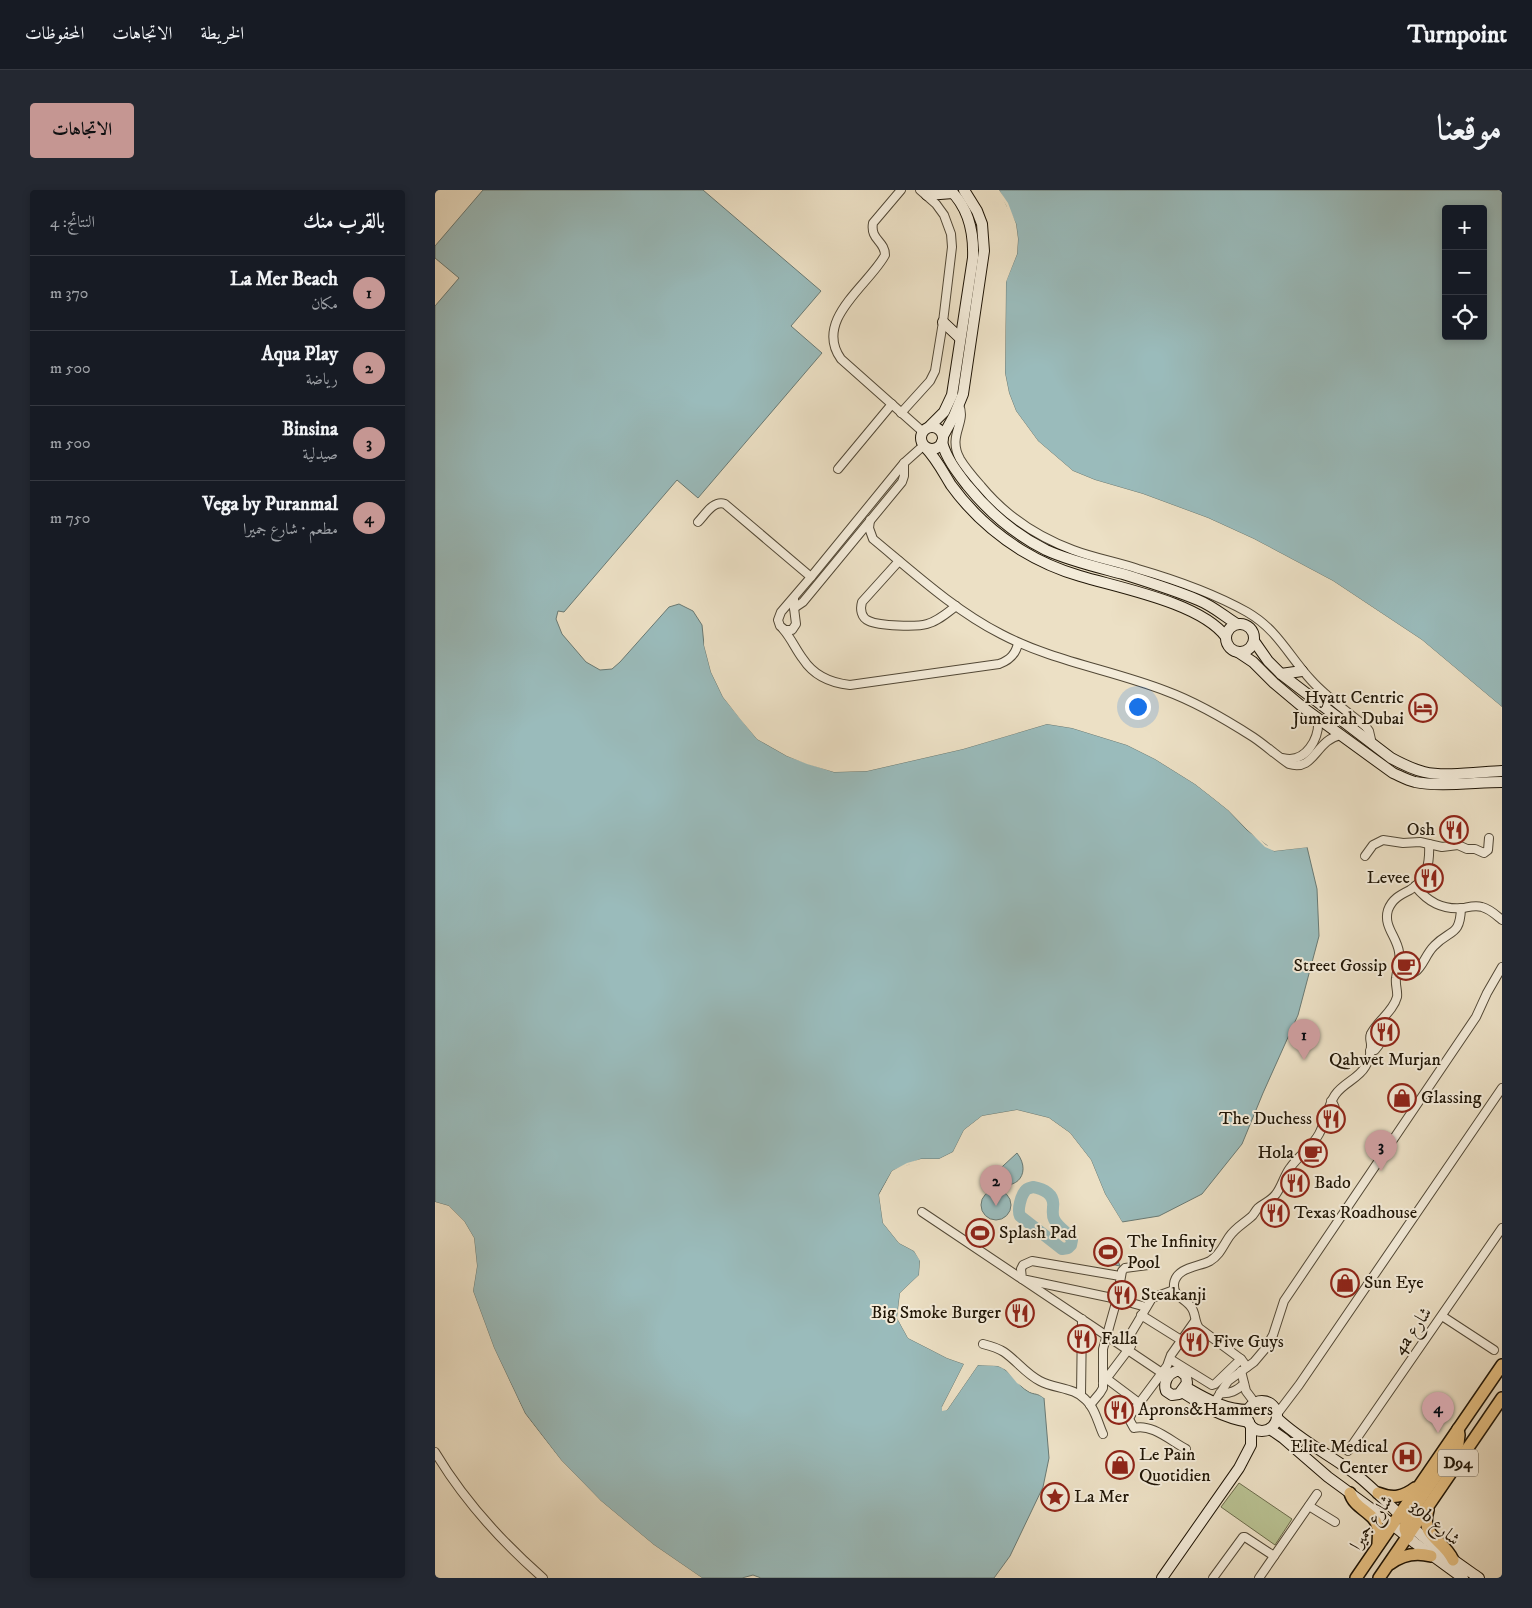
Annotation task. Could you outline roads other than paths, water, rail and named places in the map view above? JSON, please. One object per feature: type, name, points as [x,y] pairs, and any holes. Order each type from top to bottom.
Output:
[{"type":"main road","name":"شارع جميرا","points":[[1382,1573],[1406,1526],[1419,1486],[1458,1430],[1498,1359]]},
{"type":"main road","name":"شارع جميرا","points":[[1356,1578],[1392,1524],[1406,1526],[1429,1506],[1502,1398]]},
{"type":"main road","points":[[1371,1578],[1456,1448],[1459,1439],[1458,1430]]},
{"type":"main road","points":[[1378,1494],[1387,1497],[1398,1497],[1419,1486]]},
{"type":"main road","points":[[1350,1494],[1353,1502],[1377,1524],[1379,1531],[1378,1546]]},
{"type":"main road","points":[[1429,1506],[1426,1522],[1429,1532],[1446,1548],[1453,1560]]},
{"type":"main road","points":[[1382,1573],[1401,1557],[1410,1554],[1431,1556]]},
{"type":"street","points":[[901,190],[875,220],[872,227],[873,235],[884,248],[884,258],[845,306],[838,319],[834,338],[835,349],[841,359],[901,413],[926,429],[939,429],[946,453],[963,480],[987,508],[1030,540],[1056,554],[1124,574],[1199,601],[1237,624]]},
{"type":"street","points":[[964,190],[977,211],[981,224],[984,251],[966,380],[959,405],[943,439],[935,449],[924,446],[904,463],[779,614],[779,624],[803,660],[817,674],[836,683],[851,685],[999,664],[1005,662],[1014,654],[1018,643]]},
{"type":"street","points":[[924,193],[952,191],[965,210],[974,242],[952,395],[944,412],[926,429],[920,440],[969,506],[994,530],[1035,558],[1061,570],[1152,596],[1192,612],[1215,625],[1226,638],[1229,647],[1253,662],[1278,687],[1317,718],[1393,772],[1411,781],[1431,784],[1502,782]]},
{"type":"street","points":[[901,413],[931,382],[937,365],[952,240],[949,227],[943,215],[924,193]]},
{"type":"street","points":[[943,322],[961,338]]},
{"type":"street","points":[[838,469],[892,404]]},
{"type":"street","points":[[959,405],[961,416],[955,439],[958,455],[973,477],[998,504],[1026,527],[1061,546],[1189,586],[1253,616],[1277,636],[1302,671],[1322,692],[1369,731],[1372,744]]},
{"type":"street","points":[[794,608],[803,602],[902,482],[905,472],[904,463]]},
{"type":"street","points":[[698,522],[716,504],[725,504],[811,577]]},
{"type":"street","points":[[870,520],[869,528],[873,539],[899,561],[983,625],[1018,643],[1168,691],[1226,721],[1294,766],[1310,761],[1327,740],[1341,735]]},
{"type":"street","points":[[854,540],[873,539]]},
{"type":"street","points":[[899,561],[863,602],[861,610],[867,620],[874,623],[919,626],[939,619],[957,606]]},
{"type":"street","points":[[1124,574],[1138,569]]},
{"type":"street","points":[[794,598],[797,619],[795,646]]},
{"type":"street","points":[[1226,638],[1230,628],[1237,624],[1244,624],[1250,628],[1254,634],[1254,641],[1267,661],[1281,674],[1391,758],[1411,768],[1434,774],[1502,771]]},
{"type":"street","points":[[782,629],[789,630],[796,626]]},
{"type":"street","points":[[1238,652],[1248,650],[1254,641]]},
{"type":"street","points":[[1281,674],[1302,671]]},
{"type":"street","points":[[1280,757],[1292,760],[1305,754],[1317,735],[1317,718]]},
{"type":"street","points":[[1365,856],[1373,844],[1383,840],[1420,842],[1442,847],[1458,845],[1467,849],[1477,849],[1484,852],[1488,850],[1489,838]]},
{"type":"street","points":[[1249,1451],[1251,1439],[1250,1424],[1247,1418],[1252,1407],[1244,1384],[1244,1369],[1241,1359],[1199,1328],[1191,1306],[1177,1295],[1174,1284],[1180,1273],[1205,1264],[1214,1258],[1222,1250],[1235,1230],[1274,1196],[1290,1167],[1315,1141],[1322,1128],[1331,1101],[1345,1084],[1361,1073],[1367,1064],[1371,1034],[1395,1001],[1397,994],[1396,979],[1400,964],[1399,953],[1396,942],[1388,927],[1387,915],[1395,899],[1415,886],[1427,871],[1429,844]]},
{"type":"street","points":[[1415,886],[1427,899],[1436,905],[1448,908],[1482,907],[1502,920]]},
{"type":"street","points":[[1397,972],[1408,974],[1418,970],[1434,946],[1457,928],[1461,908]]},
{"type":"street","points":[[1214,1403],[1228,1381],[1259,1356],[1269,1342],[1278,1322],[1284,1301],[1476,1017],[1502,967]]},
{"type":"street","points":[[1277,1416],[1502,1088]]},
{"type":"street","points":[[923,1212],[1165,1375]]},
{"type":"street","name":"4a شارع","points":[[1347,1451],[1502,1228]]},
{"type":"street","points":[[1022,1279],[1021,1269],[1023,1265],[1032,1261],[1120,1276]]},
{"type":"street","points":[[1105,1381],[1103,1349],[1117,1299],[1120,1276],[1125,1268],[1148,1265]]},
{"type":"street","points":[[1022,1279],[1147,1307]]},
{"type":"street","points":[[1090,1405],[1101,1393],[1105,1381],[1131,1345],[1130,1335],[1155,1296],[1175,1290]]},
{"type":"street","points":[[1141,1316],[1181,1340]]},
{"type":"street","points":[[1442,1316],[1498,1359]]},
{"type":"street","points":[[1081,1395],[1082,1319]]},
{"type":"street","points":[[1185,1450],[1148,1428],[1133,1428],[1129,1419],[1139,1403],[1165,1375],[1176,1371],[1184,1373],[1187,1380],[1184,1389],[1176,1396],[1168,1394],[1165,1387],[1165,1375],[1170,1359],[1195,1321]]},
{"type":"street","points":[[983,1344],[1003,1352],[1041,1382],[1081,1395],[1090,1405],[1103,1434]]},
{"type":"street","points":[[1170,1359],[1212,1385],[1241,1359]]},
{"type":"street","points":[[1105,1381],[1139,1403]]},
{"type":"street","points":[[1219,1393],[1235,1391],[1244,1384]]},
{"type":"street","points":[[1184,1389],[1210,1410],[1250,1424],[1259,1431],[1267,1430]]},
{"type":"street","points":[[1162,1578],[1249,1451],[1276,1422],[1277,1416],[1276,1409],[1269,1403],[1261,1401],[1252,1407],[1231,1408],[1214,1403],[1184,1389]]},
{"type":"street","name":"39b شارع","points":[[1277,1416],[1290,1429],[1340,1462],[1378,1494],[1431,1556],[1463,1578]]},
{"type":"street","name":"39b شارع","points":[[1267,1430],[1283,1438],[1321,1472],[1392,1524]]},
{"type":"street","points":[[435,1452],[466,1497],[497,1533],[543,1578]]},
{"type":"street","points":[[1259,1578],[1317,1494]]},
{"type":"street","points":[[1309,1506],[1335,1522]]},
{"type":"street","name":"39b شارع","points":[[1406,1526],[1479,1578]]},
{"type":"street","points":[[1213,1578],[1243,1537],[1246,1537],[1274,1556]]},
{"type":"water","points":[[483,190],[703,190],[821,291],[791,326],[822,353],[698,498],[677,480],[564,612],[558,611],[556,619],[562,634],[586,662],[600,670],[612,669],[669,607],[679,604],[693,611],[702,625],[704,645],[711,672],[723,697],[757,739],[787,756],[834,772],[867,771],[963,749],[1047,724],[1072,728],[1127,745],[1155,759],[1195,784],[1228,810],[1247,830],[1274,851],[1307,847],[1317,889],[1319,936],[1298,1015],[1242,1144],[1202,1194],[1159,1216],[1122,1222],[1105,1194],[1091,1160],[1070,1133],[1049,1118],[1017,1110],[982,1116],[964,1130],[953,1152],[939,1159],[921,1159],[892,1171],[879,1194],[883,1223],[899,1243],[914,1251],[920,1260],[919,1275],[900,1293],[897,1318],[908,1338],[947,1358],[964,1364],[942,1407],[947,1410],[978,1365],[1003,1368],[1029,1392],[1044,1398],[1049,1458],[1043,1487],[1010,1556],[994,1578],[761,1578],[753,1575],[742,1578],[702,1578],[654,1545],[601,1501],[561,1460],[525,1413],[494,1348],[473,1291],[477,1266],[474,1238],[464,1221],[449,1206],[435,1202],[435,306],[459,278],[435,258],[435,246]]},
{"type":"water","points":[[999,190],[1502,190],[1502,707],[1422,640],[1333,581],[1254,539],[1208,518],[1073,471],[1038,441],[1016,411],[1009,393],[1005,373],[1006,281],[1017,254],[1016,224]]},
{"type":"water","points":[[1017,1153],[1022,1161],[1023,1169],[1022,1175],[1018,1180],[1013,1184],[1006,1185],[990,1178]]},
{"type":"water","points":[[996,1190],[1007,1194],[1011,1205],[1007,1216],[996,1220],[985,1216],[981,1205],[985,1194]]},
{"type":"water","name":"The Infinity Pool","points":[[1106,1239],[1115,1247],[1115,1253],[1120,1266],[1105,1263],[1100,1248]]},
{"type":"waterway","points":[[1033,1187],[1041,1189],[1050,1195],[1053,1202],[1054,1219],[1072,1240],[1068,1248],[1062,1249],[1020,1216],[1019,1207],[1022,1196],[1027,1189],[1033,1187]]},
{"type":"place","name":"Hyatt Centric Jumeirah Dubai","points":[[1423,708]]},
{"type":"place","name":"Osh","points":[[1454,830]]},
{"type":"place","name":"Levee","points":[[1429,878]]},
{"type":"place","name":"Street Gossip","points":[[1406,966]]},
{"type":"place","name":"Qahwet Murjan","points":[[1385,1032]]},
{"type":"place","name":"La Mer Beach","points":[[1304,1060]]},
{"type":"place","name":"Glassing","points":[[1402,1098]]},
{"type":"place","name":"The Duchess","points":[[1331,1119]]},
{"type":"place","name":"Hola","points":[[1313,1153]]},
{"type":"place","name":"Binsina","points":[[1381,1171]]},
{"type":"place","name":"Bado","points":[[1295,1183]]},
{"type":"place","name":"Aqua Play","points":[[996,1206]]},
{"type":"place","name":"Texas Roadhouse","points":[[1275,1213]]},
{"type":"place","name":"Splash Pad","points":[[980,1233]]},
{"type":"place","name":"The Infinity Pool","points":[[1108,1252]]},
{"type":"place","name":"Sun Eye","points":[[1345,1283]]},
{"type":"place","name":"Steakanji","points":[[1122,1295]]},
{"type":"place","name":"Big Smoke Burger","points":[[1020,1313]]},
{"type":"place","name":"Falla","points":[[1082,1339]]},
{"type":"place","name":"Five Guys","points":[[1194,1342]]},
{"type":"place","name":"Aprons&Hammers","points":[[1119,1410]]},
{"type":"place","name":"Vega by Puranmal","points":[[1438,1433]]},
{"type":"place","name":"Elite Medical Center","points":[[1407,1457]]},
{"type":"place","name":"Le Pain Quotidien","points":[[1120,1465]]},
{"type":"place","name":"La Mer","points":[[1055,1497]]}]
